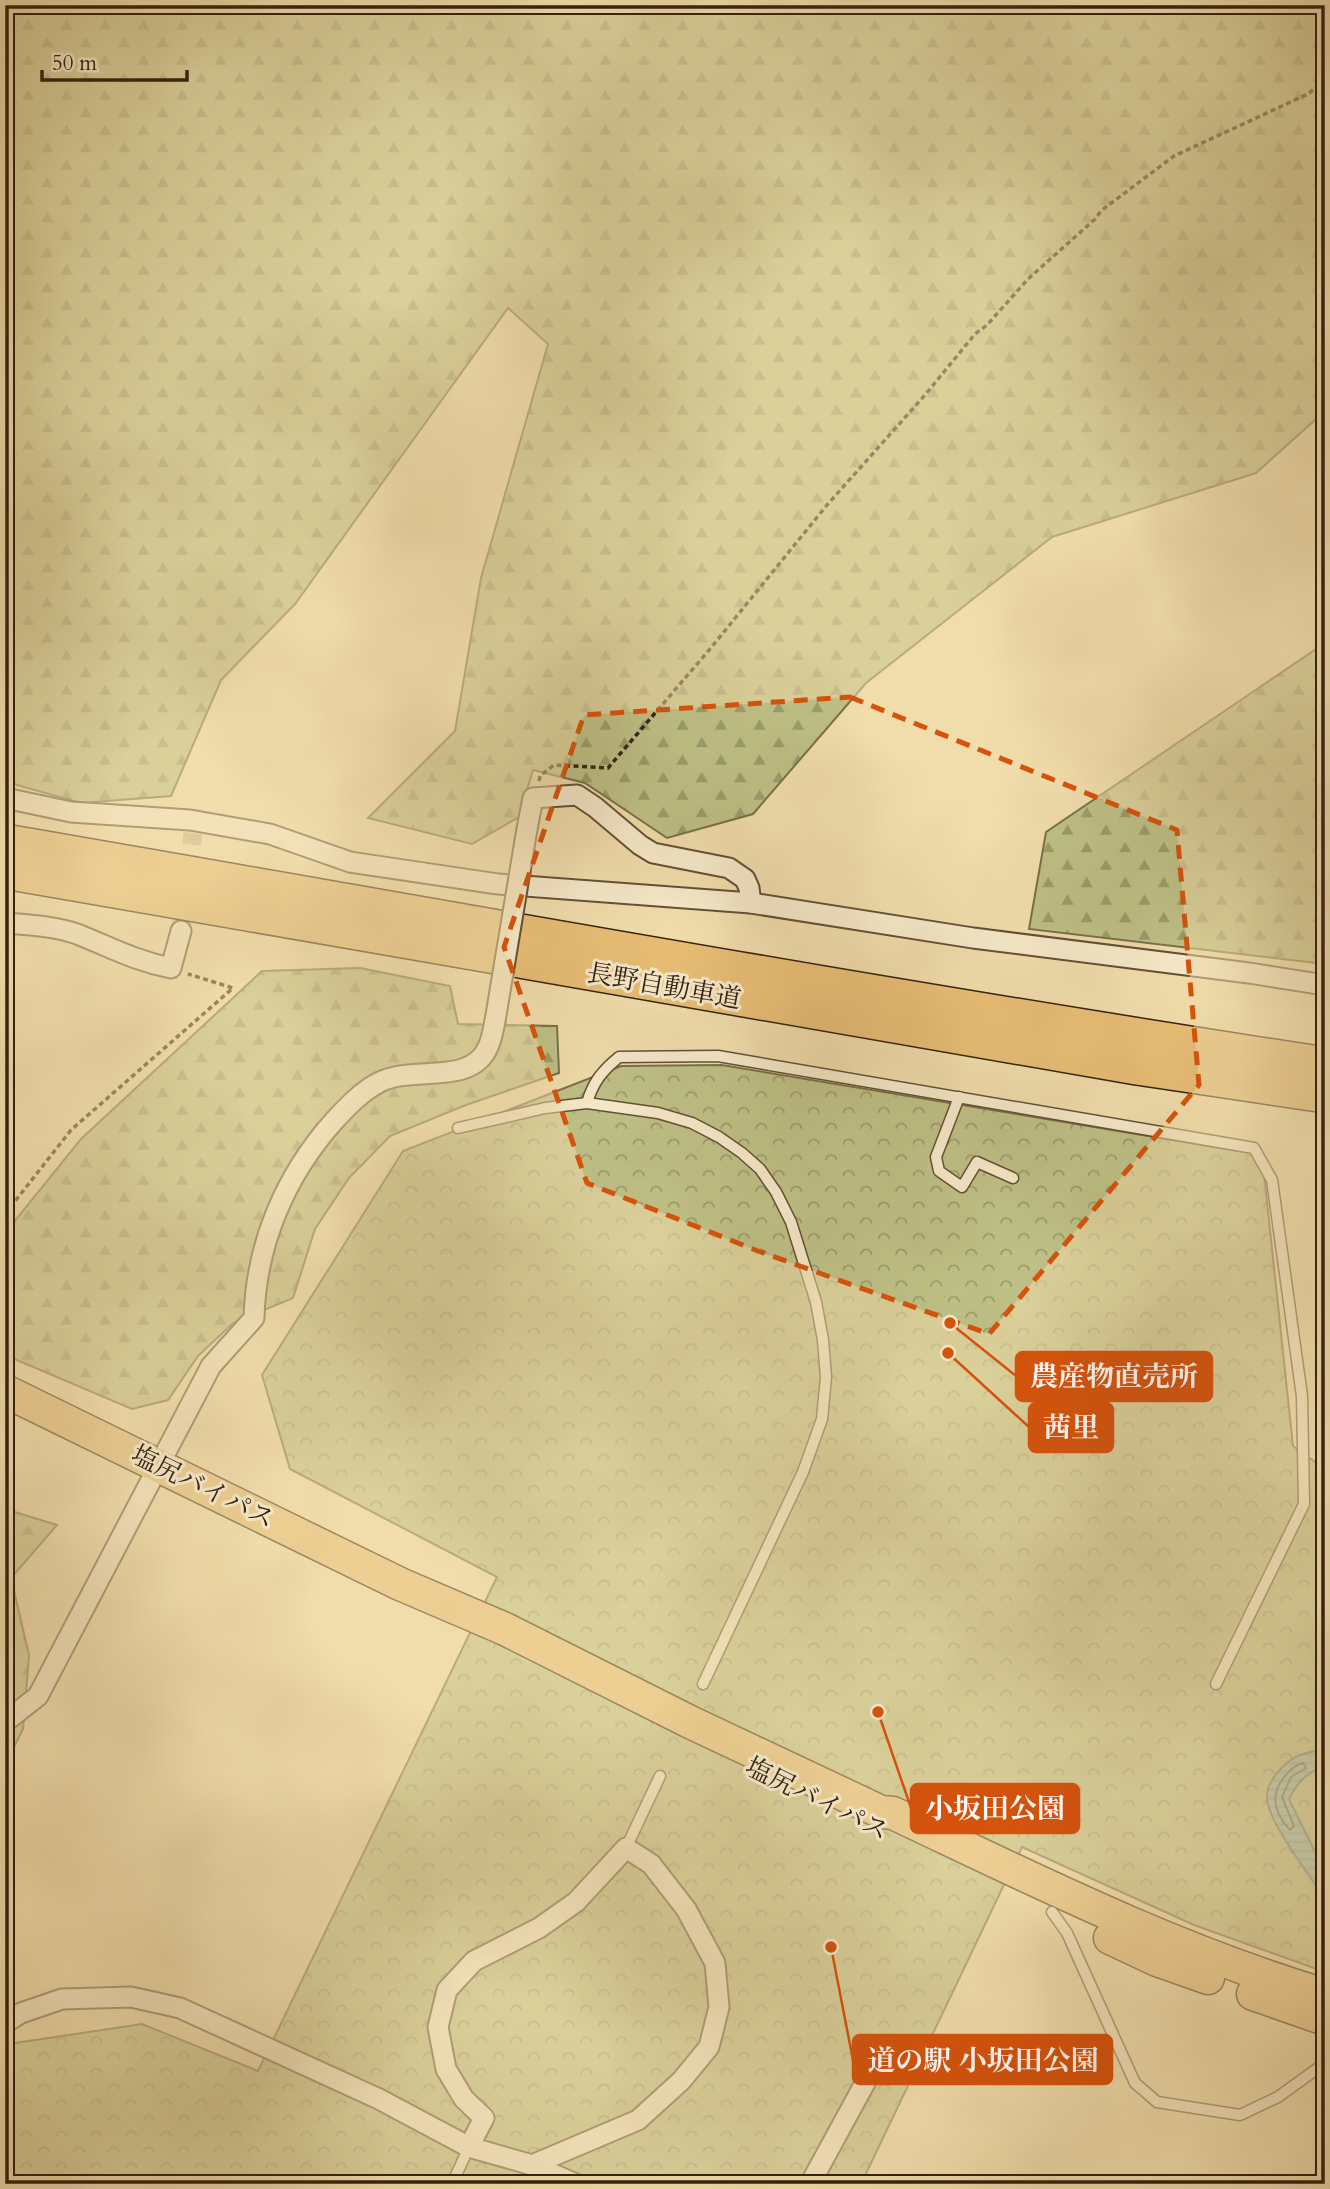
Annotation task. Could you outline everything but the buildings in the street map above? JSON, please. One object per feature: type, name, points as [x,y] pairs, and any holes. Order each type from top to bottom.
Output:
[{"type":"highway","name":"長野自動車道","points":[[5,842],[631,953],[1325,1065]]},
{"type":"highway","name":"長野自動車道","points":[[5,871],[1110,1063],[1325,1095]]},
{"type":"highway","name":"塩尻バイパス","points":[[5,1391],[400,1584],[505,1629],[690,1722],[881,1812],[893,1813],[1099,1910],[1203,1954],[1325,1995]]},
{"type":"highway","name":"塩尻バイパス","points":[[400,1584],[478,1636],[1052,1912],[1157,1960],[1325,2019]]},
{"type":"street","points":[[5,1722],[38,1696],[211,1366],[254,1318],[254,1290],[269,1229],[292,1177],[317,1140],[349,1105],[377,1083],[394,1075],[462,1071],[477,1062],[488,1049],[533,798],[577,795],[653,853],[729,868],[744,879],[749,888],[751,903]]},
{"type":"street","points":[[5,798],[71,812],[270,834],[350,862],[498,884],[751,903],[973,938],[1325,985]]},
{"type":"street","points":[[5,923],[43,926],[75,934],[142,962],[171,968],[181,932]]},
{"type":"street","points":[[469,2147],[484,2118],[464,2099],[446,2069],[438,2027],[447,1990],[474,1961],[539,1928],[576,1902],[626,1848],[651,1864],[679,1900],[715,1963],[719,2007],[709,2047],[681,2081],[638,2120],[532,2165]]},
{"type":"street","points":[[5,2023],[22,2013],[62,1999],[131,1997],[180,2008],[379,2099],[469,2147],[532,2165],[576,2184]]},
{"type":"street","points":[[810,2184],[865,2083]]},
{"type":"street","points":[[1320,2184],[1325,2179]]},
{"type":"lane","points":[[587,1103],[593,1085],[608,1066],[620,1057],[718,1056],[1254,1148],[1272,1180],[1301,1396],[1304,1504],[1216,1684]]},
{"type":"lane","points":[[959,1097],[936,1157],[939,1171],[962,1187],[977,1162],[1013,1178]]},
{"type":"lane","points":[[458,1128],[533,1111],[587,1103],[658,1113],[692,1124],[719,1137],[742,1153],[760,1169],[776,1192],[791,1222],[816,1302],[823,1340],[826,1377],[822,1419],[803,1472],[703,1684]]},
{"type":"lane","points":[[626,1848],[660,1776]]},
{"type":"lane","points":[[1052,1912],[1067,1933],[1135,2083],[1157,2102],[1240,2115],[1278,2097],[1325,2063]]},
{"type":"lane","points":[[452,2184],[469,2147]]},
{"type":"path","points":[[533,798],[540,776],[554,765],[608,768],[710,649],[827,505],[925,395],[975,334],[987,325],[1028,279],[1102,210],[1174,156],[1308,94],[1325,80]]},
{"type":"path","points":[[5,1214],[71,1130],[233,988],[171,968]]},
{"type":"highlighted area","points":[[850,697],[1177,830],[1199,1085],[989,1334],[758,1251],[587,1183],[504,947],[584,715]]},
{"type":"green space","points":[[5,5],[1325,5],[1325,411],[1256,473],[1052,537],[866,683],[753,814],[667,838],[585,783],[533,770],[519,817],[472,844],[368,818],[455,731],[481,578],[548,344],[508,308],[295,604],[221,680],[171,796],[81,803],[17,785],[5,777]]},
{"type":"green space","points":[[1325,643],[1325,964],[1029,929],[1046,832]]},
{"type":"green space","points":[[360,968],[450,986],[458,1024],[557,1026],[559,1073],[466,1105],[390,1136],[349,1178],[315,1229],[293,1298],[233,1323],[198,1356],[168,1400],[132,1409],[5,1355],[5,1233],[81,1139],[262,971]]},
{"type":"green space","points":[[722,1065],[1262,1155],[1293,1446],[1325,1469],[1325,1972],[1194,1925],[1022,1847],[861,2184],[5,2184],[5,2055],[15,2043],[142,2024],[258,2071],[497,1577],[290,1469],[262,1375],[403,1151],[621,1066]]},
{"type":"green space","points":[[5,1509],[57,1525],[11,1578],[29,1655],[23,1729],[5,1765]]},
{"type":"water","points":[[1325,1748],[1325,1767],[1303,1778],[1289,1799],[1325,1872],[1325,1893],[1318,1889],[1288,1844],[1269,1808],[1267,1792],[1275,1775],[1297,1756]]},
{"type":"tunnel","points":[[181,931],[193,833]]},
{"type":"place","name":"農産物直売所","points":[[950,1323]]},
{"type":"place","name":"茜里","points":[[948,1353]]},
{"type":"place","name":"小坂田公園","points":[[878,1712]]},
{"type":"place","name":"道の駅 小坂田公園","points":[[831,1947]]}]
